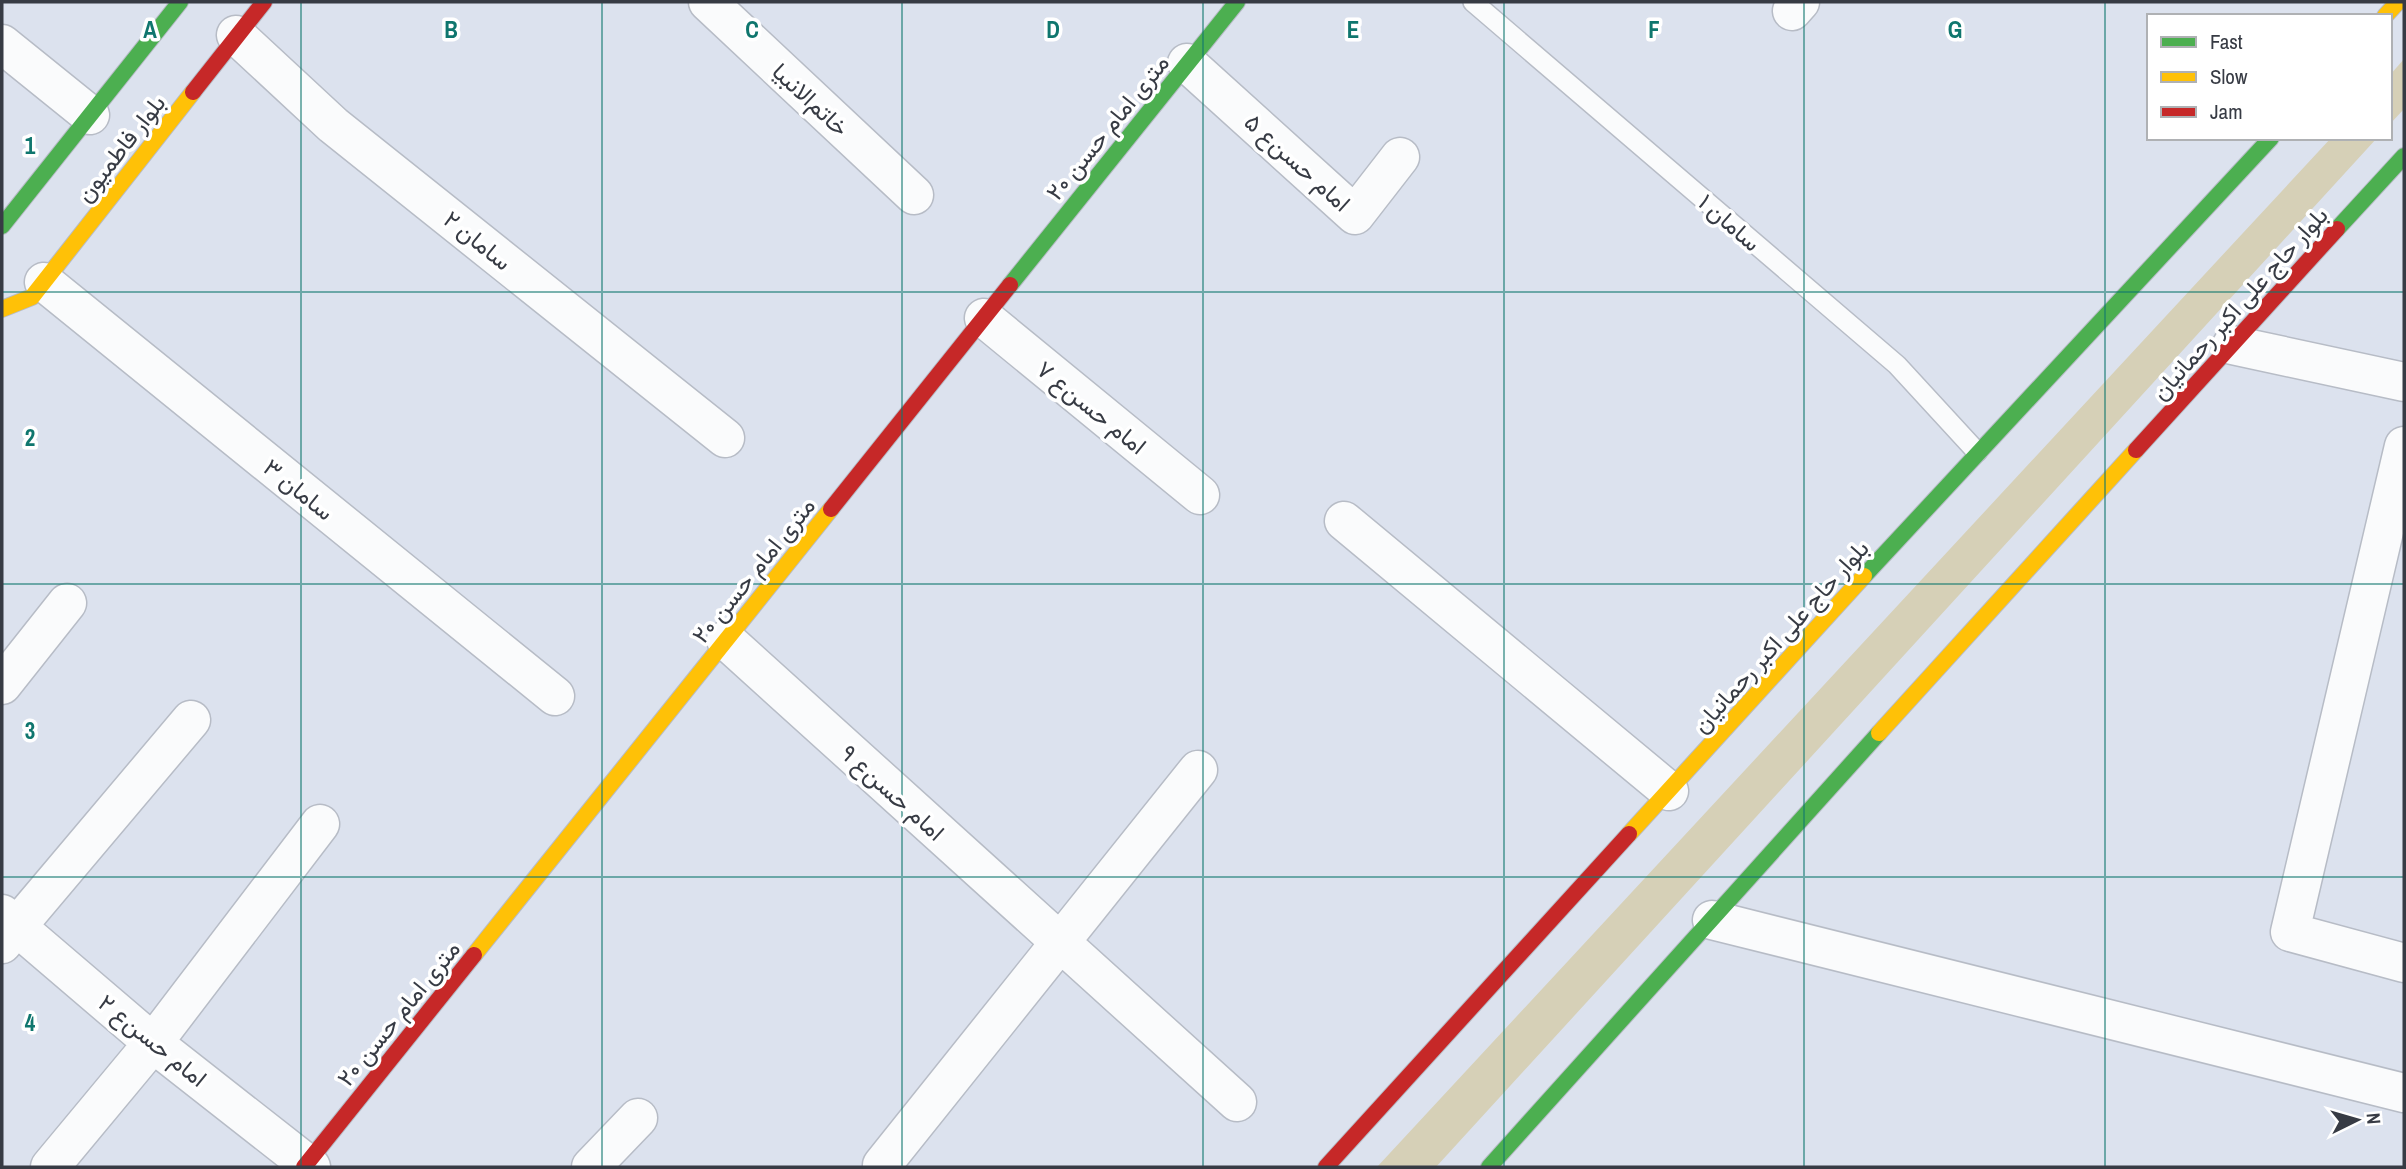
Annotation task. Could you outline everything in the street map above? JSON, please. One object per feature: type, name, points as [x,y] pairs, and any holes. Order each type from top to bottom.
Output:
[{"type":"main road","name":"بلوار فاطمیون","points":[[2,226],[180,2]]},
{"type":"main road","name":"بلوار فاطمیون","points":[[2,309],[32,297],[264,2]]},
{"type":"main road","name":"۲۰ متری امام حسن","points":[[308,1166],[1237,2]]},
{"type":"main road","name":"بلوار حاج علی اکبر رحمانیان","points":[[1326,1167],[1978,452],[2269,140]]},
{"type":"main road","name":"بلوار حاج علی اکبر رحمانیان","points":[[1489,1167],[2404,156]]},
{"type":"street","name":"خاتم‌الانبیا","points":[[708,2],[914,195]]},
{"type":"street","name":"سامان ۲","points":[[236,36],[333,125],[725,438]]},
{"type":"street","points":[[2,44],[90,115]]},
{"type":"street","name":"امام حسن‌ع ۵","points":[[1187,63],[1355,215],[1400,157]]},
{"type":"street","name":"سامان ۳","points":[[44,282],[555,696]]},
{"type":"street","name":"امام حسن‌ع ۷","points":[[984,318],[1200,495]]},
{"type":"street","points":[[2232,345],[2404,382]]},
{"type":"street","points":[[2404,446],[2290,932],[2404,963]]},
{"type":"street","points":[[1344,521],[1669,791]]},
{"type":"street","points":[[2,685],[66,603]]},
{"type":"street","name":"امام حسن‌ع ۹","points":[[726,640],[1237,1102]]},
{"type":"street","points":[[7,928],[191,720]]},
{"type":"street","points":[[882,1165],[1198,769]]},
{"type":"street","points":[[50,1167],[153,1043],[320,824]]},
{"type":"street","points":[[1713,919],[2404,1093]]},
{"type":"street","name":"امام حسن‌ع ۲","points":[[7,928],[308,1166]]},
{"type":"street","points":[[592,1167],[638,1118]]},
{"type":"lane","name":"سامان ۱","points":[[1473,2],[1897,365],[1978,452]]},
{"type":"shaded area","points":[[2404,59],[2404,109],[2392,122],[2392,73]]},
{"type":"shaded area","points":[[2329,140],[2375,140],[1436,1167],[1377,1167]]},
{"type":"traffic: fast","points":[[2,226],[180,2]]},
{"type":"traffic: fast","points":[[1010,285],[1237,2]]},
{"type":"traffic: fast","points":[[1864,576],[2269,140]]},
{"type":"traffic: fast","points":[[2337,229],[2404,156]]},
{"type":"traffic: fast","points":[[1489,1167],[1879,733]]},
{"type":"traffic: slow","points":[[2387,14],[2398,2]]},
{"type":"traffic: slow","points":[[2,309],[32,297],[193,92]]},
{"type":"traffic: slow","points":[[1879,733],[2136,450]]},
{"type":"traffic: slow","points":[[474,955],[831,509]]},
{"type":"traffic: slow","points":[[1629,834],[1864,576]]},
{"type":"traffic: jam","points":[[193,92],[264,2]]},
{"type":"traffic: jam","points":[[2136,450],[2337,229]]},
{"type":"traffic: jam","points":[[831,509],[1010,285]]},
{"type":"traffic: jam","points":[[1326,1167],[1629,834]]},
{"type":"traffic: jam","points":[[304,1167],[474,955]]}]
